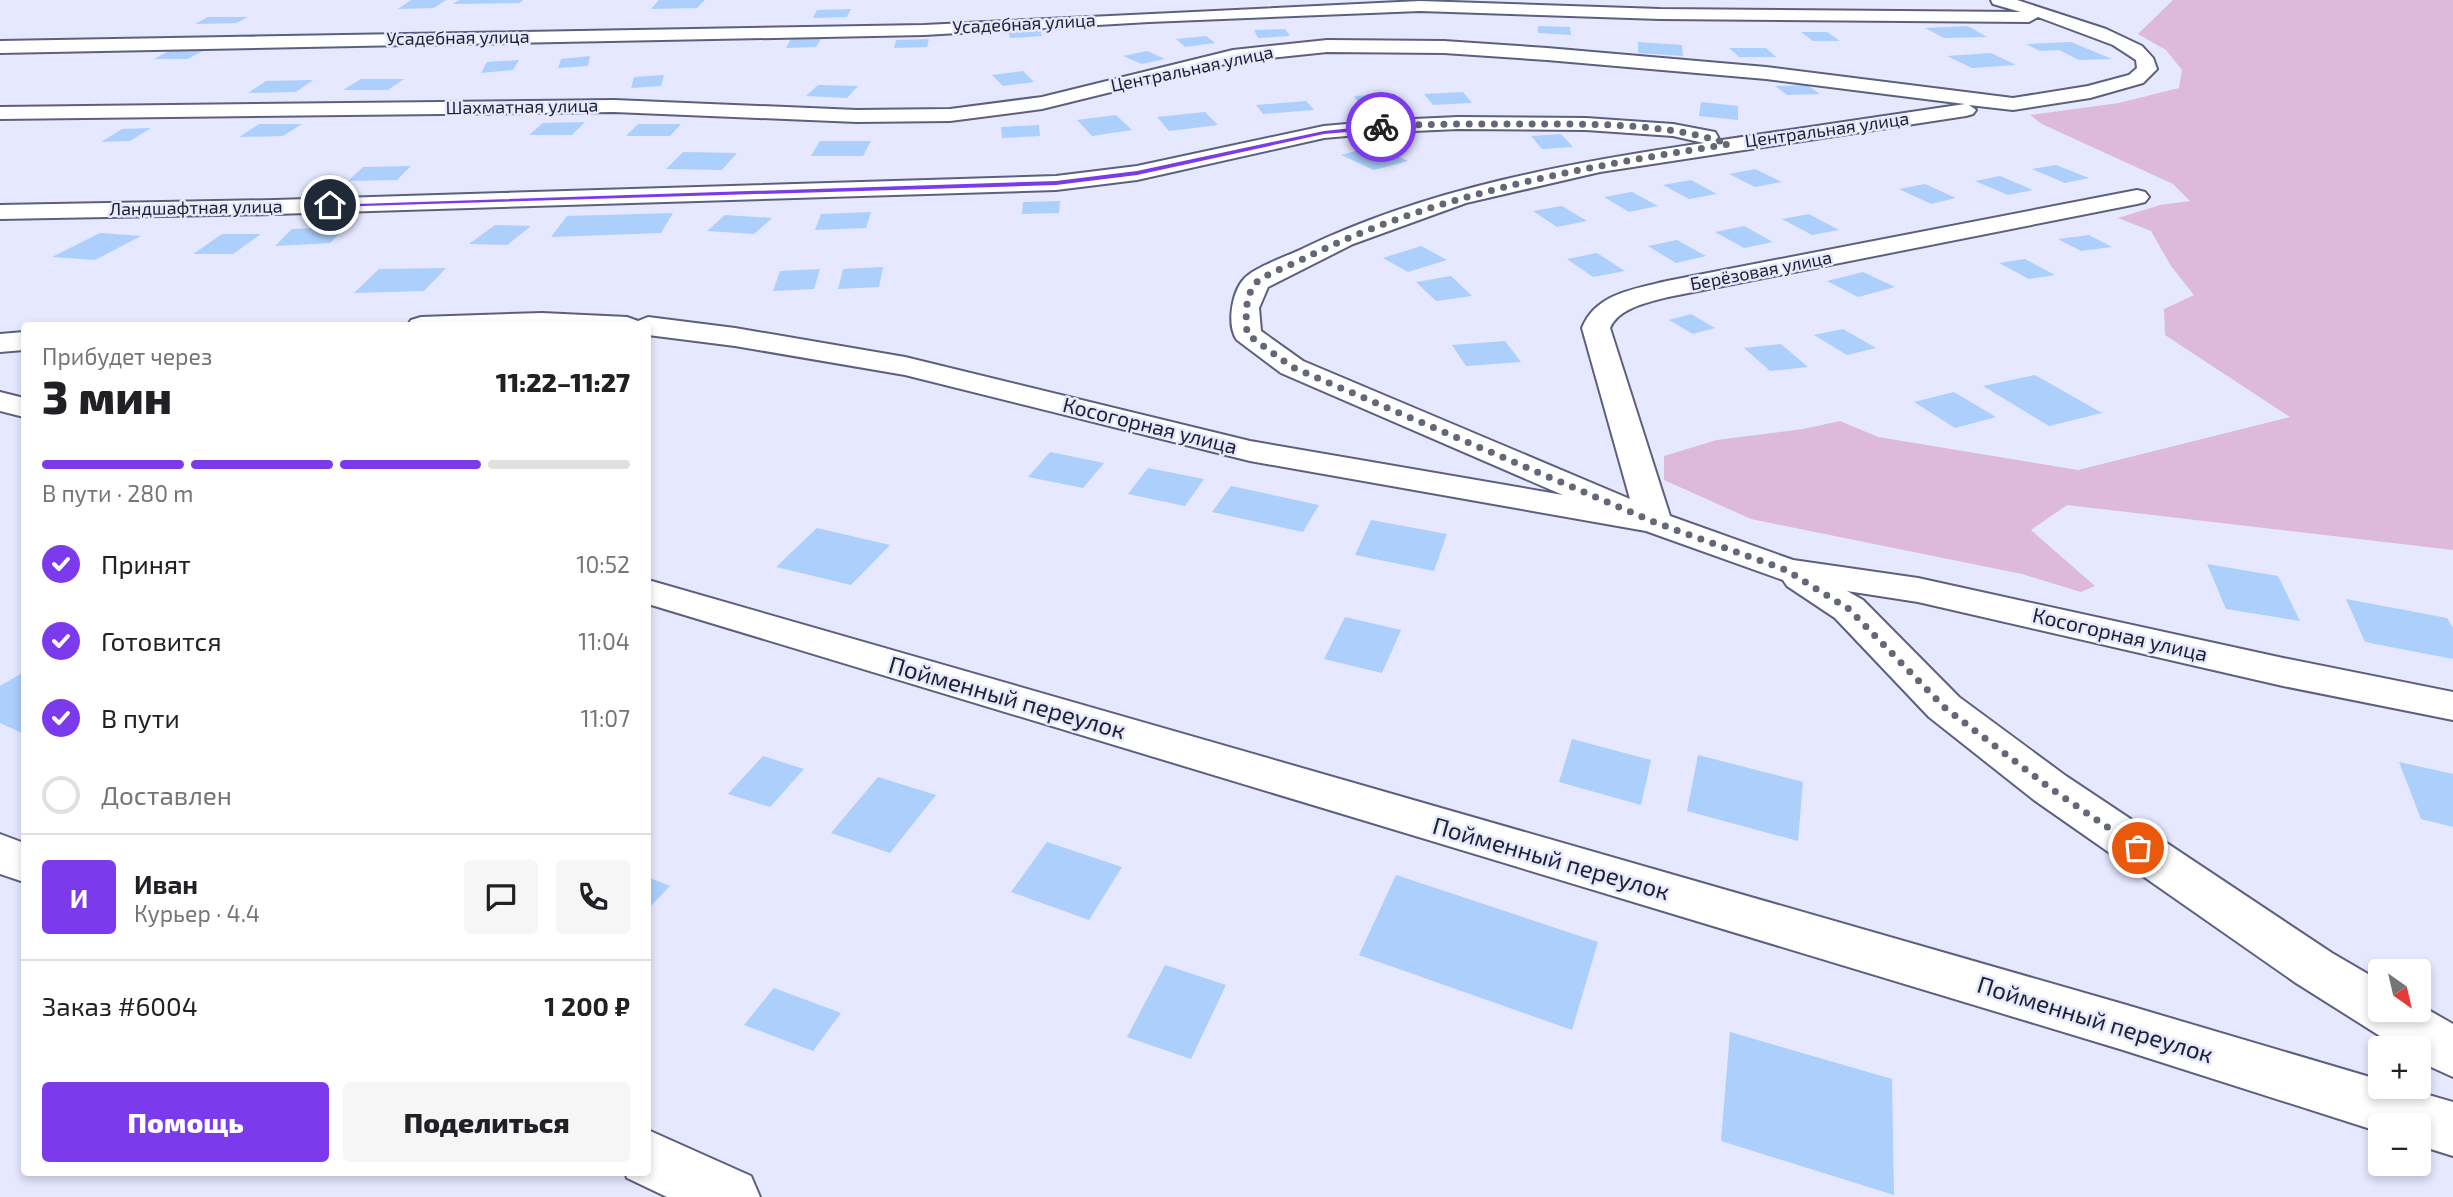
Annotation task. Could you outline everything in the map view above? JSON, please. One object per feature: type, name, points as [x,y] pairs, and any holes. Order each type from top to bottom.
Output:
[{"type":"street","points":[[1723,0],[1743,7],[1748,15]]},
{"type":"street","name":"Центральная улица","points":[[1786,570],[1654,522],[1292,367],[1247,334],[1245,308],[1256,282],[1344,239],[1458,198],[1600,165],[2090,92],[2136,79],[2147,68],[2144,57],[2104,34],[1999,0]]},
{"type":"street","name":"Усадебная улица","points":[[0,47],[924,30],[1149,17],[1420,6],[1748,15],[2048,17]]},
{"type":"street","name":"Центральная улица","points":[[1042,103],[1233,56],[1294,48],[1364,46],[1444,47],[1534,53],[1766,73],[2013,104]]},
{"type":"street","name":"Шахматная улица","points":[[0,113],[614,106],[896,117],[1004,110],[1042,103]]},
{"type":"street","name":"Ландшафтная улица","points":[[0,212],[303,206],[1056,183],[1137,173],[1324,132],[1458,123],[1586,124],[1674,130],[1729,144]]},
{"type":"street","name":"Берёзовая улица","points":[[1654,522],[1596,328],[1601,315],[1631,298],[1667,289],[2137,197]]},
{"type":"street","name":"Косогорная улица","points":[[651,326],[735,337],[905,366],[1250,451],[1654,522]]},
{"type":"street","points":[[0,342],[21,341]]},
{"type":"street","points":[[0,401],[21,407]]},
{"type":"street","points":[[1786,570],[1849,609],[1944,707],[2050,788],[2314,968],[2368,1001]]},
{"type":"street","name":"Косогорная улица","points":[[1786,570],[1918,590],[2283,672],[2453,706]]},
{"type":"street","name":"Пойменный переулок","points":[[651,593],[2123,1027],[2453,1129]]},
{"type":"street","points":[[0,852],[21,862]]},
{"type":"street","points":[[2402,1022],[2453,1053]]},
{"type":"street","points":[[651,1159],[730,1197]]},
{"type":"shaded area","points":[[2173,0],[2453,0],[2453,550],[2067,505],[2031,530],[2095,586],[2081,592],[2022,574],[1751,519],[1664,480],[1664,456],[1717,440],[1803,429],[1840,421],[1878,437],[2078,470],[2290,417],[2165,335],[2164,309],[2194,295],[2171,266],[2151,231],[2118,218],[2160,205],[2190,201],[2173,184],[2042,124],[2030,115],[2119,103],[2179,88],[2182,70],[2166,50],[2138,34]]},
{"type":"building","points":[[411,0],[446,0],[434,8],[398,9]]},
{"type":"building","points":[[459,0],[523,0],[519,3],[453,4]]},
{"type":"building","points":[[659,0],[705,0],[697,8],[651,9]]},
{"type":"building","points":[[851,9],[847,17],[813,18],[817,10]]},
{"type":"building","points":[[208,17],[248,17],[236,23],[195,24]]},
{"type":"building","points":[[1538,26],[1570,27],[1571,35],[1538,33]]},
{"type":"building","points":[[1968,26],[1987,37],[1944,38],[1925,28]]},
{"type":"building","points":[[1040,29],[1042,36],[1010,38],[1008,31]]},
{"type":"building","points":[[1285,29],[1290,36],[1258,38],[1254,30]]},
{"type":"building","points":[[1801,32],[1827,32],[1840,41],[1813,41]]},
{"type":"building","points":[[1206,36],[1215,43],[1185,47],[1176,39]]},
{"type":"building","points":[[792,37],[822,37],[816,47],[786,48]]},
{"type":"building","points":[[929,39],[927,47],[894,48],[896,40]]},
{"type":"building","points":[[1638,42],[1682,45],[1683,56],[1638,53]]},
{"type":"building","points":[[2071,42],[2112,59],[2079,60],[2059,50],[2040,51],[2026,44]]},
{"type":"building","points":[[1729,48],[1766,48],[1776,57],[1739,57]]},
{"type":"building","points":[[171,50],[204,50],[188,59],[154,59]]},
{"type":"building","points":[[1147,51],[1165,59],[1142,64],[1123,56]]},
{"type":"building","points":[[1991,53],[2016,65],[1972,68],[1947,56]]},
{"type":"building","points":[[590,56],[588,66],[558,68],[561,59]]},
{"type":"building","points":[[519,60],[513,70],[481,73],[487,62]]},
{"type":"building","points":[[1023,71],[1034,82],[1003,86],[992,75]]},
{"type":"building","points":[[664,75],[661,86],[631,88],[634,77]]},
{"type":"building","points":[[361,79],[404,79],[388,90],[343,90]]},
{"type":"building","points":[[313,80],[296,92],[248,93],[266,81]]},
{"type":"building","points":[[818,85],[858,86],[847,98],[806,96]]},
{"type":"building","points":[[1807,85],[1820,94],[1787,95],[1775,86]]},
{"type":"building","points":[[1463,92],[1472,103],[1433,105],[1424,94]]},
{"type":"building","points":[[1395,94],[1403,105],[1362,108],[1354,96]]},
{"type":"building","points":[[1306,101],[1314,110],[1263,114],[1256,105]]},
{"type":"building","points":[[1701,102],[1738,106],[1738,120],[1699,116]]},
{"type":"building","points":[[1205,112],[1218,125],[1169,131],[1157,117]]},
{"type":"building","points":[[1116,115],[1132,130],[1092,136],[1077,120]]},
{"type":"building","points":[[585,122],[572,135],[529,135],[543,123]]},
{"type":"building","points":[[259,124],[302,124],[283,136],[239,137]]},
{"type":"building","points":[[638,124],[681,124],[670,136],[626,136]]},
{"type":"building","points":[[1039,125],[1040,136],[1002,138],[1001,127]]},
{"type":"building","points":[[151,128],[130,141],[101,142],[122,129]]},
{"type":"building","points":[[1561,134],[1573,147],[1542,149],[1531,136]]},
{"type":"building","points":[[820,141],[871,141],[863,156],[811,156]]},
{"type":"building","points":[[1374,146],[1408,161],[1374,170],[1341,155]]},
{"type":"building","points":[[683,152],[737,153],[722,170],[666,169]]},
{"type":"building","points":[[2056,165],[2089,178],[2065,183],[2032,169]]},
{"type":"building","points":[[411,166],[397,180],[348,181],[363,167]]},
{"type":"building","points":[[1755,169],[1782,182],[1755,187],[1729,174]]},
{"type":"building","points":[[2000,176],[2033,190],[2008,195],[1975,181]]},
{"type":"building","points":[[1691,180],[1717,194],[1689,199],[1663,185]]},
{"type":"building","points":[[1925,184],[1956,198],[1931,204],[1899,189]]},
{"type":"building","points":[[1632,192],[1658,206],[1629,212],[1604,197]]},
{"type":"building","points":[[1060,201],[1059,213],[1022,214],[1023,202]]},
{"type":"building","points":[[1562,206],[1587,221],[1557,227],[1533,211]]},
{"type":"building","points":[[871,212],[866,228],[815,230],[821,214]]},
{"type":"building","points":[[673,213],[661,233],[551,237],[567,216]]},
{"type":"building","points":[[1809,214],[1839,230],[1812,235],[1782,219]]},
{"type":"building","points":[[725,215],[772,218],[754,234],[707,231]]},
{"type":"building","points":[[495,225],[531,226],[507,245],[469,244]]},
{"type":"building","points":[[1744,226],[1773,242],[1744,248],[1715,232]]},
{"type":"building","points":[[346,227],[330,243],[275,246],[292,229]]},
{"type":"building","points":[[100,233],[141,236],[95,260],[52,257]]},
{"type":"building","points":[[222,234],[261,234],[233,254],[193,254]]},
{"type":"building","points":[[2089,235],[2112,247],[2081,251],[2058,239]]},
{"type":"building","points":[[1677,240],[1706,256],[1676,263],[1648,246]]},
{"type":"building","points":[[1421,246],[1447,260],[1408,272],[1383,258]]},
{"type":"building","points":[[1597,253],[1625,271],[1593,277],[1567,259]]},
{"type":"building","points":[[2025,259],[2055,275],[2029,279],[1999,263]]},
{"type":"building","points":[[883,267],[879,287],[838,289],[843,269]]},
{"type":"building","points":[[446,268],[424,291],[354,293],[379,269]]},
{"type":"building","points":[[820,269],[814,289],[773,291],[780,271]]},
{"type":"building","points":[[1863,272],[1895,287],[1858,297],[1827,281]]},
{"type":"building","points":[[1451,276],[1472,296],[1436,301],[1416,282]]},
{"type":"building","points":[[1691,314],[1715,328],[1693,334],[1669,320]]},
{"type":"building","points":[[1843,329],[1876,348],[1847,355],[1814,335]]},
{"type":"building","points":[[1505,341],[1521,362],[1466,366],[1452,345]]},
{"type":"building","points":[[1781,344],[1808,367],[1770,371],[1744,348]]},
{"type":"building","points":[[2035,375],[2102,413],[2049,426],[1983,386]]},
{"type":"building","points":[[1954,392],[1996,417],[1955,428],[1914,402]]},
{"type":"building","points":[[1050,452],[1104,463],[1083,488],[1028,477]]},
{"type":"building","points":[[1148,468],[1204,479],[1185,506],[1128,494]]},
{"type":"building","points":[[1231,486],[1319,505],[1303,532],[1212,512]]},
{"type":"building","points":[[1371,520],[1447,534],[1434,571],[1355,555]]},
{"type":"building","points":[[817,528],[890,545],[851,585],[776,567]]},
{"type":"building","points":[[2207,564],[2278,576],[2300,621],[2226,609]]},
{"type":"building","points":[[2346,599],[2447,618],[2453,628],[2453,659],[2365,642]]},
{"type":"building","points":[[1345,617],[1401,630],[1382,673],[1324,659]]},
{"type":"building","points":[[21,674],[21,733],[0,723],[0,686]]},
{"type":"building","points":[[1572,739],[1651,760],[1641,805],[1559,782]]},
{"type":"building","points":[[1698,755],[1803,782],[1798,841],[1687,811]]},
{"type":"building","points":[[763,756],[804,769],[770,807],[728,794]]},
{"type":"building","points":[[2399,762],[2453,774],[2453,827],[2421,819]]},
{"type":"building","points":[[878,777],[936,795],[890,853],[831,833]]},
{"type":"building","points":[[1047,842],[1122,867],[1089,920],[1011,892]]},
{"type":"building","points":[[1396,875],[1598,942],[1572,1030],[1359,955]]},
{"type":"building","points":[[651,878],[670,886],[651,906]]},
{"type":"building","points":[[1165,965],[1226,985],[1191,1059],[1127,1037]]},
{"type":"building","points":[[774,988],[841,1013],[813,1051],[744,1025]]},
{"type":"building","points":[[1730,1032],[1892,1079],[1894,1195],[1721,1141]]},
{"type":"way so far","points":[[1381,127],[1458,123],[1586,124],[1674,130],[1729,144],[1600,165],[1458,198],[1344,239],[1256,282],[1245,308],[1247,334],[1292,367],[1654,522],[1786,570],[1849,609],[1944,707],[2050,788],[2138,848]]},
{"type":"route","points":[[330,205],[1056,183],[1137,173],[1324,132],[1381,127]]}]
